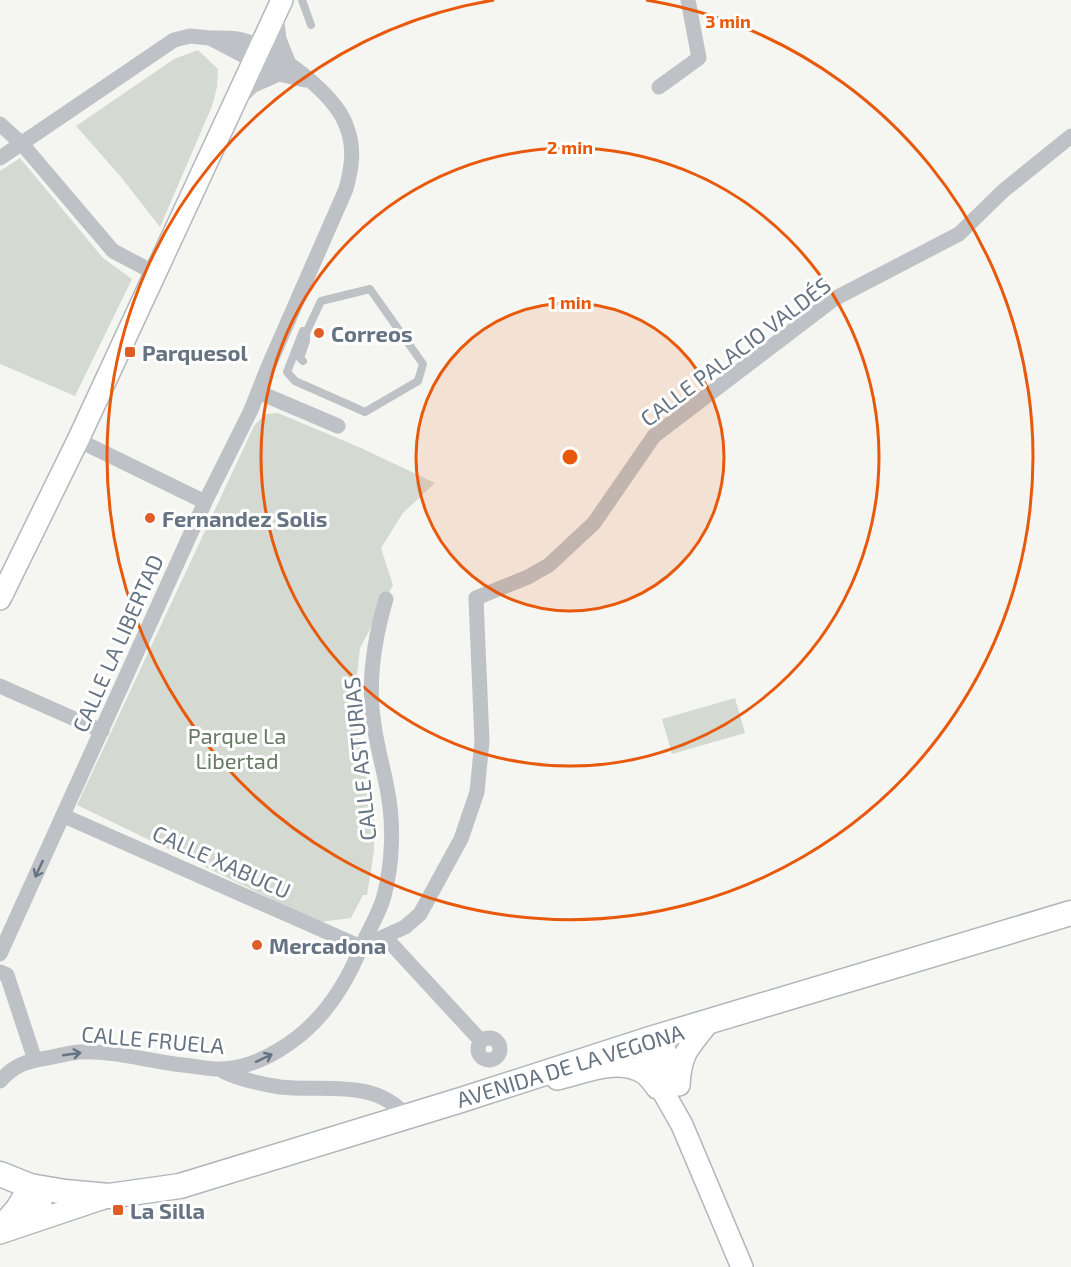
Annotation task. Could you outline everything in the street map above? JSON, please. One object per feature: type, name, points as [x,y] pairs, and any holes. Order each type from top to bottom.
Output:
[{"type":"main road","name":"AVENIDA DE LA VEGONA","points":[[0,1174],[30,1186],[109,1196],[180,1186],[650,1040],[1071,913]]},
{"type":"street","points":[[659,87],[699,58],[688,0]]},
{"type":"street","points":[[0,599],[6,573],[78,440],[279,6]]},
{"type":"street","points":[[232,105],[252,86],[284,69],[279,39],[279,6]]},
{"type":"street","name":"CALLE LA LIBERTAD","points":[[0,158],[174,40],[190,36],[241,39],[257,54],[308,80],[341,113],[351,144],[351,168],[346,189],[258,392],[205,502],[0,954]]},
{"type":"street","points":[[0,124],[22,144],[113,251],[155,273]]},
{"type":"street","name":"CALLE PALACIO VALDÉS","points":[[361,947],[405,927],[420,914],[461,839],[477,792],[482,741],[476,598],[528,577],[549,565],[594,523],[654,436],[834,299],[960,234],[1004,191],[1071,136]]},
{"type":"street","points":[[258,392],[338,426]]},
{"type":"street","points":[[78,440],[205,502]]},
{"type":"street","name":"CALLE ASTURIAS","points":[[361,947],[384,898],[391,841],[388,790],[374,724],[370,683],[386,600]]},
{"type":"street","points":[[0,686],[102,731]]},
{"type":"street","name":"CALLE XABUCU","points":[[64,816],[361,947]]},
{"type":"street","points":[[385,937],[481,1041]]},
{"type":"street","name":"CALLE FRUELA","points":[[0,1081],[9,1070],[35,1060],[78,1052],[107,1053],[220,1070],[242,1067],[264,1059],[287,1046],[313,1025],[333,1001],[350,974],[361,947]]},
{"type":"street","points":[[0,972],[7,975],[35,1060]]},
{"type":"street","points":[[673,1091],[687,1047],[708,1023]]},
{"type":"street","points":[[650,1040],[664,1048],[682,1125],[742,1267]]},
{"type":"street","points":[[524,1080],[548,1082],[616,1065],[645,1074],[673,1091]]},
{"type":"street","points":[[220,1070],[234,1076],[279,1087],[331,1087],[381,1095],[398,1105],[406,1116]]},
{"type":"street","points":[[0,1180],[11,1198],[8,1225]]},
{"type":"street","points":[[8,1225],[30,1186]]},
{"type":"street","points":[[8,1225],[109,1196]]},
{"type":"lane","points":[[302,0],[311,25]]},
{"type":"lane","points":[[303,361],[300,358],[306,341],[304,332],[321,301],[370,289],[423,364],[418,381],[365,412],[295,381],[287,372],[304,332]]},
{"type":"lane","points":[[287,323],[304,332]]},
{"type":"green space","points":[[198,50],[218,69],[217,87],[212,106],[160,227],[121,177],[76,126],[174,59]]},
{"type":"green space","points":[[20,158],[103,258],[132,279],[75,396],[0,364],[0,171]]},
{"type":"green space","name":"Parque La Libertad","points":[[278,413],[361,448],[435,483],[403,513],[381,548],[393,585],[360,648],[355,693],[359,741],[371,795],[374,824],[374,851],[367,895],[363,895],[351,918],[319,922],[77,805],[254,426],[265,414]]},
{"type":"green space","points":[[735,698],[745,733],[672,754],[662,719]]},
{"type":"place","name":"Correos","points":[[319,333]]},
{"type":"place","name":"Parquesol","points":[[130,352]]},
{"type":"place","name":"Fernandez Solis","points":[[150,518]]},
{"type":"place","name":"Mercadona","points":[[257,945]]},
{"type":"place","name":"La Silla","points":[[118,1210]]}]
